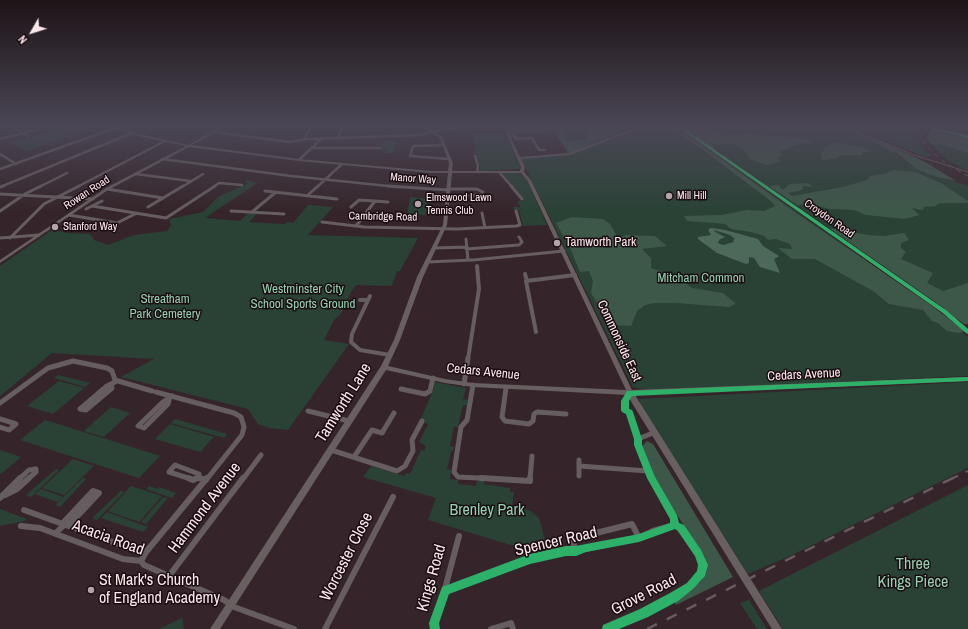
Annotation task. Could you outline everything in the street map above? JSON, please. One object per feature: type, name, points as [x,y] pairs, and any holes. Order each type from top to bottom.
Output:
[{"type":"main road","name":"Croydon Road","points":[[719,154],[945,312],[968,332]]},
{"type":"street","points":[[1,154],[16,164]]},
{"type":"street","points":[[0,169],[43,154]]},
{"type":"street","points":[[0,187],[80,154]]},
{"type":"street","points":[[10,238],[43,205],[139,154]]},
{"type":"street","name":"Rowan Road","points":[[0,262],[107,189],[172,154]]},
{"type":"street","points":[[254,154],[342,164],[451,172],[522,172]]},
{"type":"street","points":[[299,160],[305,154]]},
{"type":"street","points":[[410,154],[410,156],[450,159]]},
{"type":"street","name":"Tamworth Lane","points":[[215,629],[331,450],[390,355],[419,279],[444,228],[451,172],[448,154]]},
{"type":"street","name":"Commonside East","points":[[517,154],[523,168],[522,172],[528,178],[564,251],[630,393],[653,433],[777,629]]},
{"type":"street","points":[[519,158],[565,154]]},
{"type":"street","points":[[475,156],[478,166],[477,172]]},
{"type":"street","name":"Manor Way","points":[[162,160],[415,189],[477,189],[483,192],[480,195],[448,197]]},
{"type":"street","points":[[308,195],[342,164]]},
{"type":"street","points":[[499,172],[522,199]]},
{"type":"street","points":[[0,211],[24,195],[67,173]]},
{"type":"street","points":[[136,174],[190,181]]},
{"type":"street","points":[[148,207],[202,174]]},
{"type":"street","points":[[92,206],[165,218],[218,184],[242,185]]},
{"type":"street","points":[[107,189],[163,198]]},
{"type":"street","points":[[265,191],[337,199]]},
{"type":"street","points":[[252,212],[276,192]]},
{"type":"street","points":[[0,194],[93,199]]},
{"type":"street","points":[[351,207],[355,201],[360,200],[388,202]]},
{"type":"street","points":[[86,210],[102,201]]},
{"type":"street","points":[[356,226],[375,201]]},
{"type":"street","points":[[230,211],[284,214]]},
{"type":"street","name":"Cambridge Road","points":[[322,222],[356,226],[444,228],[519,226],[516,211]]},
{"type":"street","points":[[69,215],[117,223],[124,221],[137,213]]},
{"type":"street","points":[[482,213],[485,228]]},
{"type":"street","points":[[0,238],[40,235]]},
{"type":"street","points":[[434,248],[519,245],[522,242],[519,237]]},
{"type":"street","points":[[464,384],[479,289],[477,266],[466,248],[466,239]]},
{"type":"street","points":[[427,262],[473,260],[564,251]]},
{"type":"street","points":[[525,274],[536,332]]},
{"type":"street","points":[[527,280],[575,275]]},
{"type":"street","points":[[360,300],[369,298],[352,333],[351,342],[360,350],[390,355]]},
{"type":"street","points":[[0,403],[44,371],[64,362],[78,361],[108,368],[112,371],[114,378],[117,381],[154,391],[171,398],[234,413],[241,417],[244,423],[244,431],[239,440],[146,552],[141,561]]},
{"type":"street","name":"Cedars Avenue","points":[[384,366],[433,378],[473,385],[506,388],[630,393],[968,379]]},
{"type":"street","points":[[401,389],[425,394],[430,391],[433,378]]},
{"type":"street","points":[[111,385],[112,388],[86,410],[80,409],[107,386],[117,381]]},
{"type":"street","points":[[473,385],[467,420],[462,427],[454,472],[458,477],[530,481],[532,456]]},
{"type":"street","points":[[506,388],[502,417],[505,421],[529,424],[533,421],[534,414],[537,412],[566,414]]},
{"type":"street","points":[[171,398],[168,404],[144,428],[138,426],[163,402],[171,398]]},
{"type":"street","points":[[626,410],[629,412],[638,439],[638,445],[648,471],[670,512]]},
{"type":"street","points":[[308,411],[349,421]]},
{"type":"street","points":[[354,457],[372,430],[382,433],[394,413]]},
{"type":"street","points":[[0,419],[16,424],[9,430],[0,427]]},
{"type":"street","points":[[331,450],[397,471],[404,468],[413,452],[412,440],[422,421]]},
{"type":"street","points":[[638,439],[653,433]]},
{"type":"street","name":"Hammond Avenue","points":[[170,576],[261,455]]},
{"type":"street","points":[[579,476],[579,463],[648,471]]},
{"type":"street","points":[[198,478],[199,474],[175,466],[169,472],[193,480],[198,478],[206,480]]},
{"type":"street","points":[[36,469],[36,472],[17,489],[2,497],[8,488],[29,470],[36,469]]},
{"type":"street","name":"Acacia Road","points":[[93,491],[99,493],[66,524],[93,491]]},
{"type":"street","name":"Worcester Close","points":[[325,629],[393,497]]},
{"type":"street","name":"Acacia Road","points":[[24,510],[135,550]]},
{"type":"street","points":[[56,533],[66,524]]},
{"type":"street","name":"Spencer Road","points":[[576,551],[572,539],[632,524],[639,538]]},
{"type":"street","name":"Spencer Road","points":[[445,590],[530,559],[639,538],[675,525]]},
{"type":"street","name":"Grove Road","points":[[607,629],[648,611],[674,597],[690,586],[702,572],[703,565],[698,553],[680,528],[675,525]]},
{"type":"street","name":"Acacia Road","points":[[21,526],[40,528],[123,558],[141,561],[144,565],[231,604],[234,607],[294,629]]},
{"type":"street","name":"Kings Road","points":[[435,629],[434,623],[445,590],[459,536]]},
{"type":"street","points":[[491,629],[511,622],[513,629]]},
{"type":"green space","points":[[475,154],[514,154],[520,166],[519,169],[479,171],[480,168]]},
{"type":"green space","name":"Mitcham Common","points":[[716,154],[945,316],[968,337],[968,376],[710,388],[648,390],[633,387],[521,159],[568,155]]},
{"type":"green space","points":[[722,154],[897,154],[916,169],[968,186],[968,322],[961,322],[934,301]]},
{"type":"green space","points":[[918,154],[930,154],[932,156],[925,157]]},
{"type":"green space","points":[[942,154],[968,154],[968,171],[946,159]]},
{"type":"green space","points":[[502,173],[518,173],[526,178],[547,225],[523,226],[519,210],[514,210],[513,207],[519,207],[521,210],[518,201],[524,201]]},
{"type":"green space","name":"Streatham Park Cemetery","points":[[247,180],[257,183],[205,218],[240,221],[248,213],[257,214],[249,222],[284,224],[287,222],[293,223],[308,205],[333,207],[308,235],[418,238],[400,271],[397,271],[392,286],[356,285],[351,292],[341,314],[334,320],[324,340],[349,344],[288,430],[269,428],[258,424],[248,409],[121,377],[154,359],[52,353],[0,396],[0,266],[52,230],[68,233],[90,234],[94,240],[108,245],[134,235],[167,231],[171,225],[169,219],[203,212],[218,197],[249,183],[245,182]]},
{"type":"green space","name":"Elmswood Lawn Tennis Club","points":[[410,197],[428,199],[426,215],[407,215]]},
{"type":"green space","points":[[58,375],[90,383],[85,387],[54,378]]},
{"type":"green space","points":[[59,381],[84,388],[53,414],[27,406]]},
{"type":"green space","name":"Brenley Park","points":[[434,382],[466,388],[463,399],[467,400],[467,405],[463,405],[458,427],[454,427],[450,446],[454,447],[453,451],[451,451],[447,469],[451,470],[450,479],[458,480],[458,484],[476,486],[477,481],[484,479],[484,484],[510,488],[510,492],[514,492],[512,506],[531,511],[539,518],[548,550],[534,552],[428,520],[436,498],[363,477],[371,466],[404,476],[406,473],[410,474],[421,450],[424,451],[426,446],[419,442],[428,424],[420,420],[434,389]]},
{"type":"green space","points":[[968,382],[968,468],[790,556],[748,574],[643,410],[639,399]]},
{"type":"green space","points":[[111,407],[130,413],[104,437],[84,431]]},
{"type":"green space","points":[[175,419],[227,434],[224,438],[171,423]]},
{"type":"green space","points":[[45,420],[160,456],[139,478],[20,440]]},
{"type":"green space","points":[[170,424],[214,437],[200,452],[155,439]]},
{"type":"green space","points":[[0,450],[21,457],[1,474],[0,473]]},
{"type":"green space","points":[[73,459],[94,466],[64,495],[42,488]]},
{"type":"green space","points":[[56,469],[59,470],[31,497],[26,495]]},
{"type":"green space","points":[[83,478],[86,479],[60,507],[55,505]]},
{"type":"green space","name":"Three Kings Piece","points":[[968,485],[968,629],[783,629],[759,591]]},
{"type":"green space","points":[[131,486],[162,496],[139,522],[108,511]]},
{"type":"green space","points":[[149,486],[158,489],[159,487],[176,493],[172,498],[146,489]]},
{"type":"green space","points":[[41,489],[63,497],[57,502],[35,494]]},
{"type":"green space","points":[[121,491],[124,492],[97,520],[92,518]]},
{"type":"green space","points":[[163,497],[168,498],[146,524],[141,522]]},
{"type":"green space","points":[[0,509],[27,519],[0,526]]},
{"type":"green space","points":[[107,512],[148,527],[143,532],[101,518]]},
{"type":"green space","points":[[749,600],[767,629],[757,629],[740,603]]},
{"type":"green space","points":[[182,618],[184,629],[159,629]]},
{"type":"shaded area","points":[[709,154],[715,154],[789,208],[932,306],[965,331],[959,333],[947,331],[938,323],[932,321],[923,310],[889,304],[873,291],[815,259],[792,259],[778,248],[792,249],[790,244],[776,239],[768,240],[764,236],[751,232],[731,229],[725,224],[687,221],[684,216],[721,215],[747,210],[764,211],[775,206],[771,201]]},
{"type":"shaded area","points":[[747,154],[783,155],[777,158],[781,162],[766,165],[750,159]]},
{"type":"shaded area","points":[[821,154],[861,154],[840,155],[836,159],[823,161]]},
{"type":"shaded area","points":[[899,154],[909,154],[927,163],[956,181],[937,177],[916,169]]},
{"type":"shaded area","points":[[894,170],[915,172],[941,183],[968,201],[968,203],[940,203],[935,206],[924,207],[923,210],[912,208],[919,215],[905,219],[866,215],[854,210],[830,209],[807,203],[805,205],[797,205],[760,180],[770,186],[778,185],[783,190],[790,184],[808,183],[813,187],[803,186],[802,190],[788,193],[792,196],[843,187],[867,180],[870,176],[884,174]]},
{"type":"shaded area","points":[[572,217],[603,219],[610,224],[618,238],[626,235],[655,236],[667,246],[642,249],[651,258],[651,268],[676,276],[692,288],[723,293],[736,304],[729,307],[655,303],[645,305],[637,311],[631,326],[611,325],[591,293],[593,281],[589,271],[580,272],[571,250],[556,223]]},
{"type":"shaded area","points":[[711,228],[725,230],[758,239],[763,246],[779,256],[774,259],[780,273],[760,267],[754,258],[749,257],[749,263],[746,264],[717,253],[698,239],[698,237],[711,235],[708,230]],"holes":[[[714,230],[730,235],[735,239],[733,240],[734,242],[723,245],[718,243],[719,240],[725,237]]]},
{"type":"shaded area","points":[[829,228],[868,235],[884,236],[904,233],[909,240],[901,243],[901,248],[906,252],[901,259],[933,273],[927,283],[943,291],[968,283],[968,324],[964,324],[934,301]]},
{"type":"shaded area","points":[[647,441],[653,444],[733,577],[676,605],[674,601],[701,581],[706,573],[707,567],[704,557],[655,480],[641,447]]},
{"type":"tram line","points":[[912,154],[968,172]]},
{"type":"railway","points":[[935,154],[945,163],[968,176]]},
{"type":"railway","points":[[951,479],[968,471]]},
{"type":"railway","points":[[647,629],[953,478]]},
{"type":"cycle path","points":[[719,154],[945,312],[968,332]]},
{"type":"cycle path","points":[[630,393],[968,379]]},
{"type":"cycle path","points":[[630,393],[625,401],[625,410],[629,412],[638,439],[638,445],[651,478],[674,518],[675,525]]},
{"type":"cycle path","points":[[435,629],[434,623],[445,590],[530,559],[639,538],[675,525]]},
{"type":"cycle path","points":[[607,629],[644,613],[674,597],[690,586],[702,573],[703,565],[698,553],[681,528],[675,525]]},
{"type":"place","name":"Mill Hill","points":[[669,196]]},
{"type":"place","name":"Elmswood Lawn Tennis Club","points":[[418,204]]},
{"type":"place","name":"Stanford Way","points":[[55,227]]},
{"type":"place","name":"Tamworth Park","points":[[557,243]]},
{"type":"place","name":"St Mark's Church of England Academy","points":[[91,590]]},
{"type":"park label","name":"Westminster City School Sports Ground","points":[[303,298]]}]
